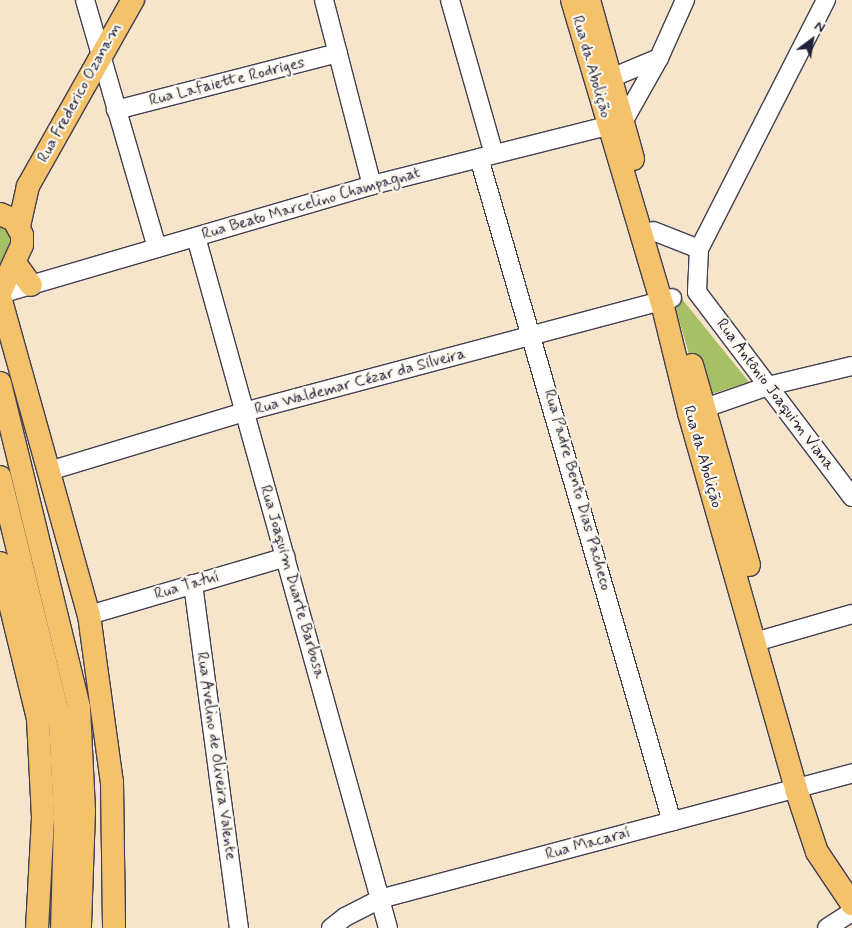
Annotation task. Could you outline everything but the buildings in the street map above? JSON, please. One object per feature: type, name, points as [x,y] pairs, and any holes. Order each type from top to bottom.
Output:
[{"type":"main road","name":"Rua Frederico Ozanam","points":[[0,295],[22,246],[19,226],[28,186],[133,0]]},
{"type":"main road","name":"Rua da Abolição","points":[[572,0],[603,81]]},
{"type":"main road","name":"Rua da Abolição","points":[[588,0],[603,81],[762,640],[802,787],[817,852],[852,904]]},
{"type":"main road","name":"Rua da Abolição","points":[[615,124],[653,231],[667,301],[705,408],[762,640]]},
{"type":"main road","name":"Rua Frederico Ozanam","points":[[19,226],[14,220],[0,213],[28,186]]},
{"type":"main road","points":[[14,263],[31,285]]},
{"type":"main road","points":[[0,295],[89,615],[112,782],[114,928]]},
{"type":"main road","points":[[0,383],[68,654],[79,708],[84,811],[80,928]]},
{"type":"main road","points":[[0,477],[60,721],[65,823],[62,928]]},
{"type":"main road","points":[[0,563],[7,620],[38,719],[43,771],[37,928]]},
{"type":"main road","name":"Rua da Abolição","points":[[802,787],[833,858],[852,886]]},
{"type":"street","points":[[85,0],[157,248]]},
{"type":"street","points":[[324,0],[372,185]]},
{"type":"street","name":"Rua Padre Bento Dias Pacheco","points":[[450,0],[533,337],[672,822]]},
{"type":"street","points":[[615,124],[659,58],[685,0]]},
{"type":"street","points":[[653,231],[699,249],[826,0]]},
{"type":"street","name":"Rua Lafaiette Rodriges","points":[[116,110],[338,53]]},
{"type":"street","points":[[603,81],[659,58]]},
{"type":"street","name":"Rua Beato Marcelino Champagnat","points":[[0,295],[372,185],[615,124]]},
{"type":"street","name":"Rua Joaquim Duarte Barbosa","points":[[196,237],[388,928]]},
{"type":"street","name":"Rua Antônio Joaquim Viana","points":[[699,249],[697,292],[852,498]]},
{"type":"street","name":"Rua Waldemar Cézar da Silveira","points":[[49,471],[244,412],[667,301]]},
{"type":"street","points":[[705,408],[768,386],[852,366]]},
{"type":"street","name":"Rua Tatuí","points":[[89,615],[286,557]]},
{"type":"street","name":"Rua Avelino de Oliveira Valente","points":[[193,584],[239,928]]},
{"type":"street","points":[[762,640],[852,614]]},
{"type":"street","name":"Rua Macaraí","points":[[331,928],[345,917],[380,899],[852,773]]},
{"type":"street","points":[[827,928],[852,912]]},
{"type":"green space","points":[[0,224],[12,231],[9,247],[0,264]]},
{"type":"green space","points":[[682,299],[749,382],[702,397],[675,307]]}]
